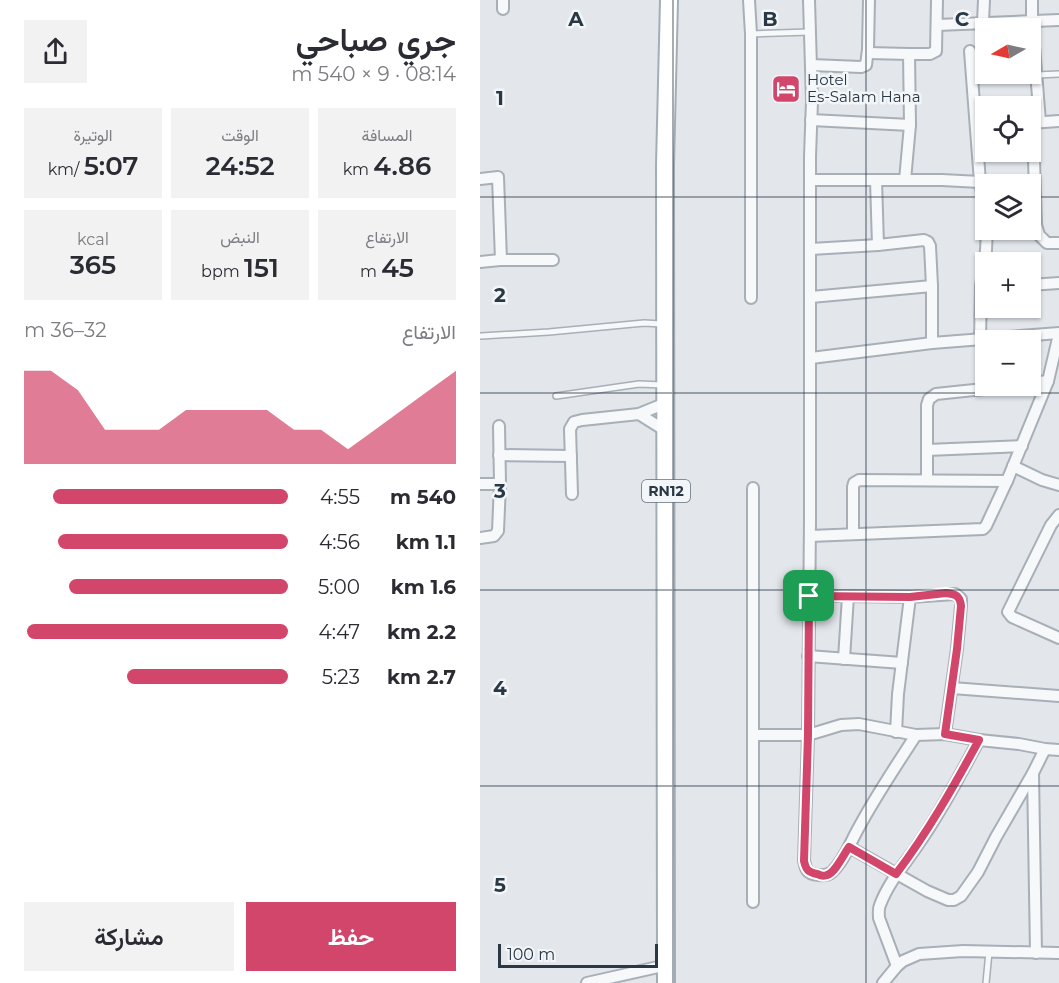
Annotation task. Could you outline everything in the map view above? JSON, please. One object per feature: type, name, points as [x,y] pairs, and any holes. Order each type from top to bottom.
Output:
[{"type":"main road","name":"RN12","points":[[666,983],[665,165],[669,0]]},
{"type":"street","points":[[749,0],[751,298]]},
{"type":"street","points":[[809,0],[811,358],[808,735],[804,861],[806,870],[824,876],[835,868],[916,735]]},
{"type":"street","points":[[811,65],[864,67],[866,65],[869,0]]},
{"type":"street","points":[[868,53],[934,53],[936,51],[937,0]]},
{"type":"street","points":[[983,18],[984,0]]},
{"type":"street","points":[[1032,0],[1032,18]]},
{"type":"street","points":[[1041,21],[1059,20]]},
{"type":"street","points":[[937,25],[975,23]]},
{"type":"street","points":[[970,51],[976,96]]},
{"type":"street","points":[[905,180],[910,125],[909,54]]},
{"type":"street","points":[[811,120],[910,125]]},
{"type":"street","points":[[1041,122],[1059,121]]},
{"type":"street","points":[[1034,162],[1036,225],[1039,235],[1047,243],[1059,243]]},
{"type":"street","points":[[480,179],[498,177],[501,260]]},
{"type":"street","points":[[811,180],[975,182]]},
{"type":"street","points":[[876,180],[878,245]]},
{"type":"street","points":[[811,249],[924,240],[928,242],[932,286],[932,343]]},
{"type":"street","points":[[480,262],[553,260]]},
{"type":"street","points":[[1041,284],[1059,283]]},
{"type":"street","points":[[811,297],[932,286]]},
{"type":"street","points":[[810,536],[983,529],[1022,446],[1048,381],[1059,334],[1041,335]]},
{"type":"street","points":[[811,358],[932,343],[975,340]]},
{"type":"street","points":[[1041,382],[1048,381]]},
{"type":"street","points":[[927,480],[927,405],[930,399],[936,394],[975,390]]},
{"type":"street","points":[[572,494],[570,429],[574,422],[639,414],[666,403]]},
{"type":"street","points":[[639,414],[666,431]]},
{"type":"street","points":[[480,538],[494,536],[498,531],[499,426]]},
{"type":"street","points":[[927,450],[1022,446]]},
{"type":"street","points":[[499,455],[570,456]]},
{"type":"street","points":[[1013,466],[1042,480],[1059,485]]},
{"type":"street","points":[[853,534],[853,487],[854,483],[859,480],[1007,480]]},
{"type":"street","points":[[480,484],[500,484]]},
{"type":"street","points":[[753,488],[753,902]]},
{"type":"street","points":[[1059,515],[1042,542],[1008,612],[1012,617],[1059,638]]},
{"type":"street","points":[[809,596],[910,597],[955,594],[961,599],[960,627],[945,734]]},
{"type":"street","points":[[844,659],[848,596]]},
{"type":"street","points":[[896,732],[910,597]]},
{"type":"street","points":[[808,656],[902,663]]},
{"type":"street","points":[[952,688],[1059,696]]},
{"type":"street","points":[[753,735],[808,735],[841,725],[859,724],[916,735],[945,734],[1059,750]]},
{"type":"street","points":[[897,966],[878,912],[879,905],[896,874],[915,849],[959,777],[979,740]]},
{"type":"street","points":[[849,847],[927,891],[948,900],[954,900],[961,896],[978,872],[1045,749]]},
{"type":"street","points":[[1033,773],[1036,953]]},
{"type":"street","points":[[883,983],[897,966],[919,954],[963,951],[1059,953]]},
{"type":"street","points":[[587,983],[667,966]]},
{"type":"lane","points":[[751,34],[809,32]]},
{"type":"lane","points":[[1041,75],[1059,74]]},
{"type":"lane","points":[[481,336],[644,323],[666,324]]},
{"type":"lane","points":[[556,396],[639,384],[665,385]]},
{"type":"lane","points":[[986,983],[988,952]]},
{"type":"place","name":"Hotel Es-Salam Hana","points":[[786,89]]},
{"type":"route","points":[[946,593],[955,594],[961,599],[949,718],[945,734],[979,740],[915,849],[896,874],[849,847],[828,875],[824,876],[806,870],[804,861],[809,596],[910,597],[946,593]]}]
